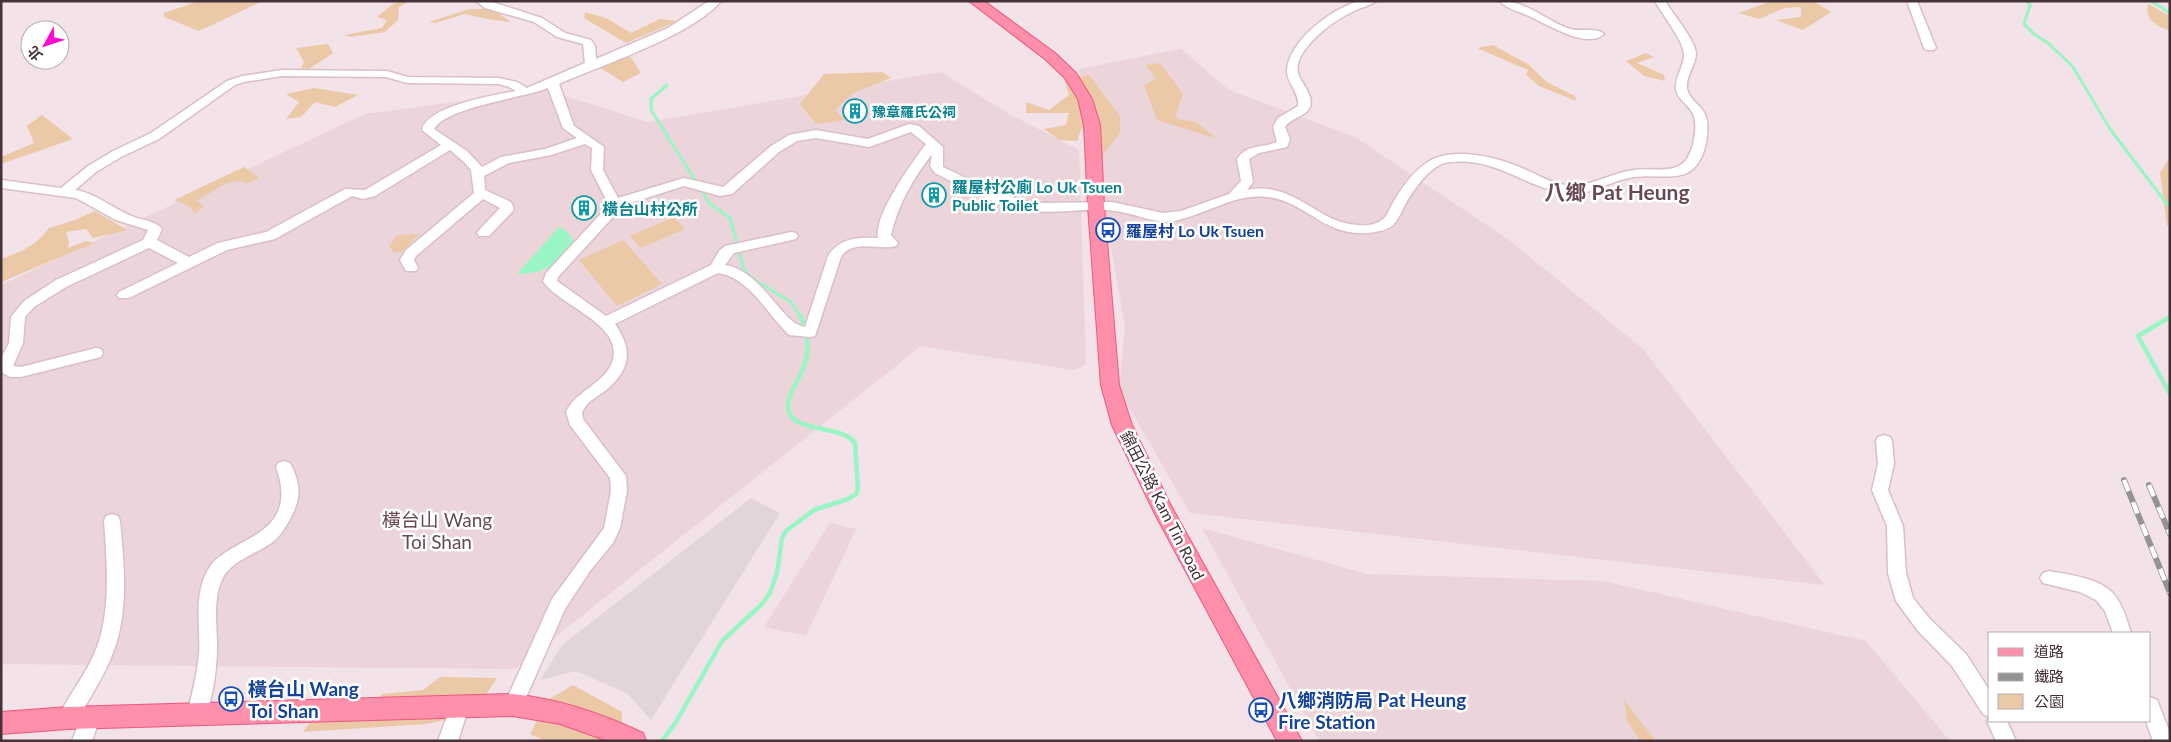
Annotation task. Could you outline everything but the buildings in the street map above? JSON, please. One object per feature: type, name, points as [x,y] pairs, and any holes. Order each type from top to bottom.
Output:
[{"type":"main road","name":"錦田公路 Kam Tin Road","points":[[975,1],[1050,56],[1071,76],[1085,99],[1092,125],[1096,206],[1110,385],[1122,426],[1162,508],[1290,741]]},
{"type":"main road","points":[[1,723],[79,718],[513,705],[545,709],[578,718],[634,741]]},
{"type":"street","points":[[481,1],[489,6],[538,20],[561,35],[586,42],[589,46],[591,66]]},
{"type":"street","points":[[484,233],[507,209],[506,205],[478,191],[478,174],[474,165],[428,130],[429,125],[448,113],[475,102],[525,92],[591,66],[701,14],[716,1]]},
{"type":"street","points":[[1232,199],[1244,188],[1247,182],[1243,159],[1245,155],[1254,150],[1283,144],[1284,138],[1279,127],[1282,121],[1298,113],[1304,107],[1305,100],[1292,72],[1297,54],[1335,16],[1353,6],[1371,1]]},
{"type":"street","points":[[1504,1],[1536,15],[1565,31],[1580,35],[1598,34]]},
{"type":"street","points":[[513,705],[558,604],[584,566],[607,538],[612,528],[619,491],[618,476],[576,421],[574,412],[578,404],[614,373],[620,360],[621,343],[606,322],[553,286],[550,279],[615,204],[684,182],[720,192],[727,191],[782,143],[802,136],[822,135],[869,143],[909,128],[915,129],[938,150],[936,166],[939,170],[1008,200],[1034,207],[1111,206],[1148,215],[1169,217],[1256,192],[1269,192],[1286,198],[1327,222],[1361,230],[1384,225],[1395,215],[1398,205],[1433,163],[1451,158],[1474,159],[1506,166],[1546,184],[1573,190],[1585,189],[1626,175],[1685,170],[1692,164],[1696,155],[1702,129],[1702,120],[1698,111],[1682,91],[1682,81],[1690,56],[1688,40],[1674,25],[1660,1]]},
{"type":"street","points":[[1912,1],[1930,48]]},
{"type":"street","points":[[65,191],[92,169],[117,154],[166,130],[231,83],[252,76],[282,73],[387,74],[407,80],[500,81],[514,84],[525,92]]},
{"type":"street","points":[[552,82],[566,123],[574,132],[598,147],[597,170],[615,204]]},
{"type":"street","points":[[478,174],[506,160],[547,152],[587,139]]},
{"type":"street","points":[[716,268],[729,270],[760,292],[794,331],[810,332],[833,266],[833,258],[838,250],[854,242],[891,243],[884,236],[893,203],[933,144]]},
{"type":"street","points":[[124,295],[223,246],[270,236],[293,226],[350,192],[363,195],[370,193],[450,145]]},
{"type":"street","points":[[1,184],[28,189],[65,191],[88,198],[121,217],[155,229],[150,242],[65,282],[27,306],[18,319],[16,342],[5,367],[10,372],[21,372],[96,353]]},
{"type":"street","points":[[410,268],[407,260],[411,253],[481,194]]},
{"type":"street","points":[[606,322],[716,268],[724,254],[730,249],[791,236]]},
{"type":"street","points":[[150,242],[190,263]]},
{"type":"street","points":[[1884,441],[1886,464],[1880,490],[1895,526],[1898,573],[1905,601],[1924,625],[1958,660],[1988,705]]},
{"type":"street","points":[[197,714],[206,669],[208,611],[210,591],[214,578],[228,560],[267,538],[278,526],[292,496],[292,490],[284,467]]},
{"type":"street","points":[[82,741],[79,718],[114,624],[115,555],[112,521]]},
{"type":"street","points":[[2049,578],[2082,585],[2102,596],[2112,607],[2122,632]]},
{"type":"street","points":[[448,741],[460,706]]},
{"type":"street","points":[[2151,709],[2163,741]]},
{"type":"street","points":[[1997,722],[2006,741]]},
{"type":"shaded area","points":[[1181,49],[1229,90],[1355,137],[1509,240],[1643,349],[1825,585],[1190,513],[1119,390],[1125,326],[1079,69]]},
{"type":"shaded area","points":[[941,72],[1009,114],[1079,150],[1086,365],[1072,370],[921,346],[515,669],[1,664],[1,285],[365,114],[546,90],[648,122]]},
{"type":"shaded area","points":[[559,227],[569,234],[574,246],[561,259],[543,270],[517,274]]},
{"type":"shaded area","points":[[751,498],[780,513],[651,720],[628,694],[576,671],[540,680],[562,645]]},
{"type":"shaded area","points":[[830,523],[856,529],[806,636],[764,627]]},
{"type":"shaded area","points":[[1202,528],[1367,574],[1603,581],[1866,641],[1950,741],[1319,741]]},
{"type":"green space","points":[[199,1],[263,1],[199,31],[164,17],[164,13]]},
{"type":"green space","points":[[401,1],[410,1],[399,7],[398,20],[385,32],[350,37],[344,35],[382,28],[387,20],[377,17],[393,4]]},
{"type":"green space","points":[[1771,1],[1813,1],[1831,12],[1803,30],[1776,20],[1801,17],[1801,7],[1785,8],[1759,19],[1739,13]]},
{"type":"green space","points":[[2148,4],[2170,16],[2170,31],[2153,22],[2148,14]]},
{"type":"green space","points":[[469,9],[492,9],[511,22],[465,14],[435,23],[429,22]]},
{"type":"green space","points":[[585,12],[606,18],[631,33],[660,19],[678,21],[626,43],[584,18]]},
{"type":"green space","points":[[328,44],[333,53],[309,69],[301,68],[304,62],[296,48]]},
{"type":"green space","points":[[1493,45],[1528,64],[1547,82],[1575,96],[1576,101],[1539,86],[1526,75],[1528,70],[1477,48]]},
{"type":"green space","points":[[1646,53],[1654,57],[1637,63],[1664,75],[1665,81],[1644,76],[1626,61]]},
{"type":"green space","points":[[630,56],[641,73],[623,82],[600,68],[607,62]]},
{"type":"green space","points":[[1160,63],[1183,94],[1176,114],[1177,119],[1196,122],[1217,139],[1157,120],[1144,85],[1156,79],[1146,65]]},
{"type":"green space","points":[[883,72],[891,78],[853,93],[835,110],[845,120],[816,124],[800,104],[824,74]]},
{"type":"green space","points":[[1089,75],[1120,116],[1120,133],[1100,159],[1082,127],[1077,141],[1059,140],[1044,129],[1066,125],[1069,113],[1026,113],[1026,102],[1049,110],[1069,95],[1064,79]]},
{"type":"green space","points":[[314,88],[358,95],[335,107],[315,102],[301,117],[286,119],[299,102],[286,94]]},
{"type":"green space","points":[[42,115],[73,139],[1,164],[1,157],[34,143],[27,126]]},
{"type":"green space","points":[[2170,157],[2170,226],[2167,226],[2160,173]]},
{"type":"green space","points":[[244,167],[260,178],[247,183],[239,181],[227,183],[196,201],[204,206],[195,214],[189,206],[174,200]]},
{"type":"green space","points":[[95,211],[127,230],[93,238],[86,229],[66,232],[69,242],[68,248],[86,241],[94,243],[1,282],[1,259],[28,247],[49,228]]},
{"type":"green space","points":[[674,217],[685,229],[641,248],[630,236]]},
{"type":"green space","points":[[419,234],[402,252],[394,253],[389,246],[397,235]]},
{"type":"green space","points":[[623,240],[662,284],[617,306],[579,260]]},
{"type":"green space","points":[[440,677],[497,678],[473,714],[426,724],[303,732],[311,721],[359,719],[382,694],[423,690]]},
{"type":"green space","points":[[573,685],[622,712],[622,741],[546,741],[530,734],[548,700]]},
{"type":"green space","points":[[1624,700],[1656,741],[1640,741],[1627,721]]},
{"type":"waterway","points":[[2027,1],[2030,5],[2024,24],[2034,34],[2048,43],[2073,67],[2110,129],[2170,208]]},
{"type":"waterway","points":[[2151,1],[2170,13]]},
{"type":"waterway","points":[[667,85],[651,99],[651,110],[710,204],[730,218],[744,270],[756,281],[791,302],[800,316]]},
{"type":"waterway","points":[[662,741],[676,722],[722,641],[762,604],[770,593],[777,573],[782,538],[786,531],[814,510],[848,499],[856,494],[858,489],[855,443],[847,436],[808,426],[797,421],[789,414],[788,402],[804,367],[808,351],[808,343],[800,315]]},
{"type":"waterway","points":[[2170,317],[2138,336],[2170,394]]},
{"type":"railway","points":[[2124,480],[2170,593]]},
{"type":"railway","points":[[2149,485],[2170,534]]},
{"type":"place","name":"豫章羅氏公祠","points":[[855,111]]},
{"type":"place","name":"羅屋村公廁 Lo Uk Tsuen Public Toilet","points":[[934,195]]},
{"type":"place","name":"橫台山村公所","points":[[584,208]]},
{"type":"place","name":"羅屋村 Lo Uk Tsuen","points":[[1108,230]]},
{"type":"place","name":"橫台山 Wang Toi Shan","points":[[231,699]]},
{"type":"place","name":"八鄉消防局 Pat Heung Fire Station","points":[[1261,710]]},
{"type":"district","name":"八鄉 Pat Heung","points":[[1617,191]]},
{"type":"district","name":"橫台山 Wang Toi Shan","points":[[437,530]]}]
